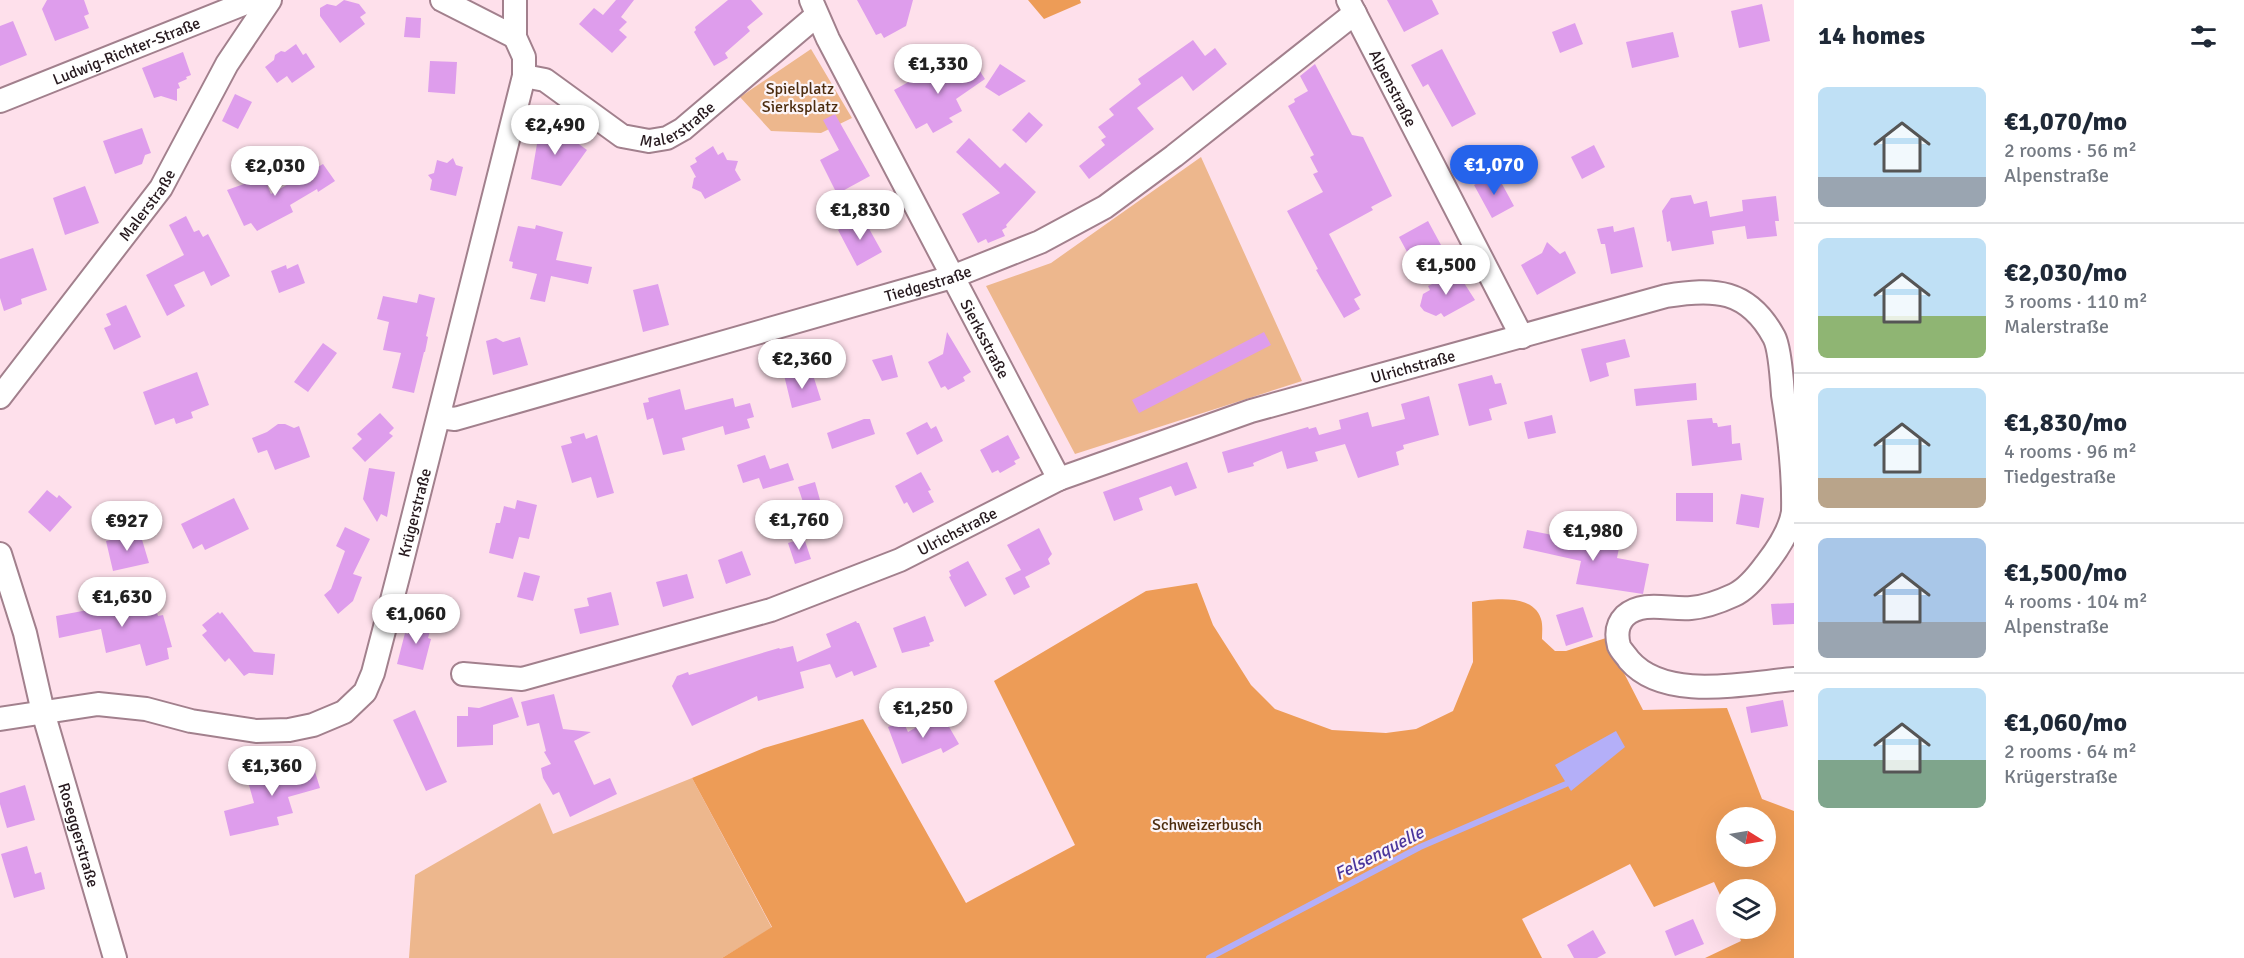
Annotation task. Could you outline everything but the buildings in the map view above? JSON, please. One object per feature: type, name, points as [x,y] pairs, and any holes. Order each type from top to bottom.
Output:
[{"type":"street","name":"Ludwig-Richter-Straße","points":[[0,101],[253,0]]},
{"type":"street","name":"Malerstraße","points":[[0,397],[160,188],[227,64],[270,0]]},
{"type":"street","points":[[442,0],[515,37]]},
{"type":"street","name":"Krügerstraße","points":[[0,719],[99,704],[146,709],[190,721],[256,731],[290,730],[313,725],[344,712],[365,692],[373,674],[524,76],[524,57],[515,37],[515,0]]},
{"type":"street","name":"Tiedgestraße","points":[[439,417],[455,419],[952,277],[1040,242],[1105,207],[1174,156],[1351,6]]},
{"type":"street","name":"Alpenstraße","points":[[1351,6],[1522,337]]},
{"type":"street","name":"Malerstraße","points":[[524,76],[544,80],[622,136],[649,141],[667,138],[683,129],[814,8]]},
{"type":"street","name":"Sierksstraße","points":[[814,8],[828,39],[1059,479]]},
{"type":"street","name":"Ulrichstraße","points":[[463,674],[522,679],[771,610],[900,560],[1035,489],[1059,479],[1251,411],[1666,296],[1698,291],[1732,295],[1757,312],[1776,339],[1791,446],[1794,479],[1793,513],[1783,538],[1771,558],[1755,578],[1737,594],[1692,608],[1642,607],[1626,616],[1618,626],[1619,648],[1634,665],[1649,675],[1677,685],[1695,687],[1794,679]]},
{"type":"street","name":"Roseggerstraße","points":[[0,554],[25,633],[43,712],[115,958]]},
{"type":"green space","points":[[1028,0],[1080,0],[1081,3],[1044,19]]},
{"type":"green space","name":"Spielplatz Sierksplatz","points":[[811,49],[852,118],[821,133],[771,131],[740,97]]},
{"type":"green space","points":[[1201,157],[1302,381],[1075,454],[986,286],[1051,263]]},
{"type":"green space","name":"Schweizerbusch","points":[[1197,583],[1213,625],[1251,685],[1275,709],[1332,730],[1386,733],[1416,729],[1453,711],[1473,662],[1472,602],[1501,599],[1521,601],[1537,611],[1541,619],[1542,639],[1555,651],[1566,651],[1606,638],[1643,710],[1727,708],[1762,799],[1794,811],[1794,958],[1705,958],[1741,941],[1740,939],[1776,939],[1776,879],[1716,879],[1716,886],[1714,882],[1654,907],[1630,864],[1522,919],[1542,958],[722,958],[772,927],[692,778],[764,748],[863,719],[966,903],[1075,845],[994,681],[1146,591]]},
{"type":"green space","points":[[692,778],[772,928],[722,958],[409,958],[415,875],[540,803],[553,834]]},
{"type":"shaded area","points":[[1616,731],[1625,747],[1571,791],[1555,765]]},
{"type":"waterway","name":"Felsenquelle","points":[[1209,958],[1420,847],[1566,784]]}]
